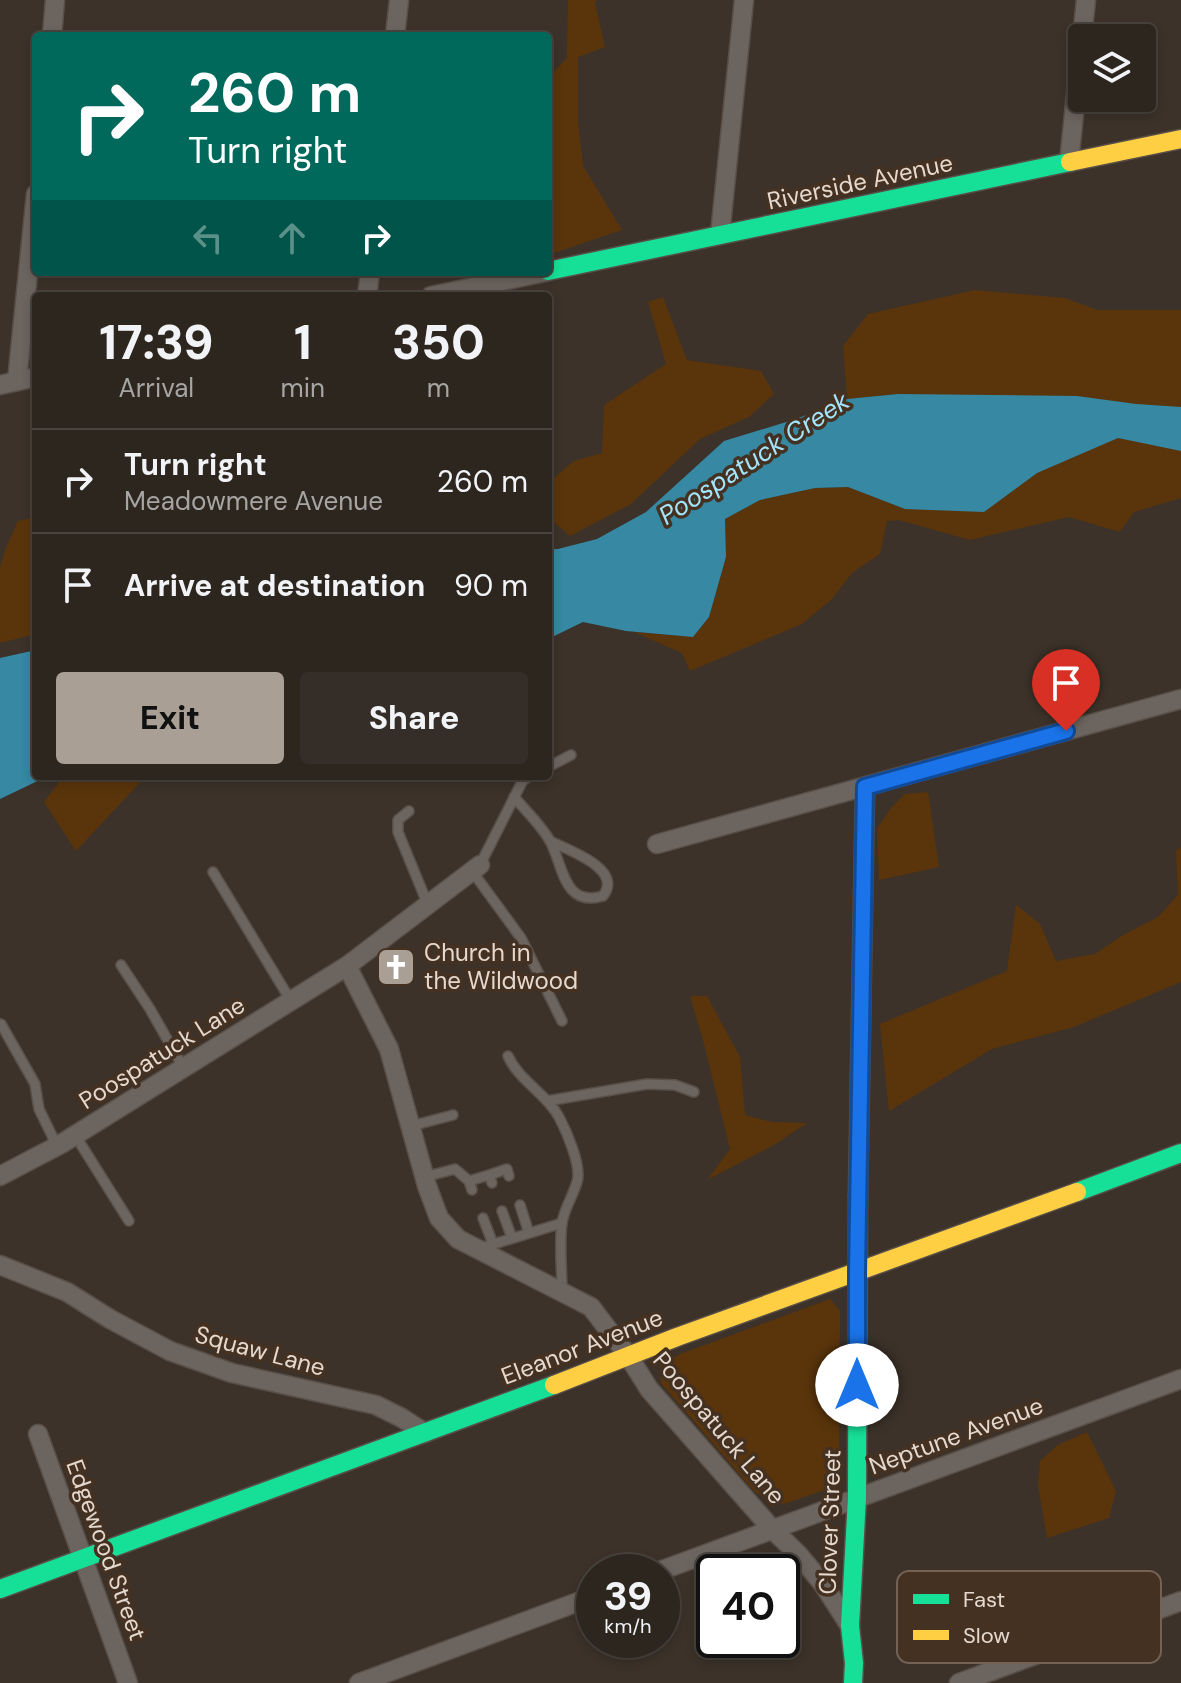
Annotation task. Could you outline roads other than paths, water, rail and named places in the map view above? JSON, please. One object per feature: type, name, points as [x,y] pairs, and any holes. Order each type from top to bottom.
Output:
[{"type":"street","points":[[52,32],[55,0]]},
{"type":"street","points":[[395,32],[399,0]]},
{"type":"street","points":[[720,235],[744,0]]},
{"type":"street","points":[[1083,24],[1086,0]]},
{"type":"street","points":[[1069,162],[1074,112]]},
{"type":"street","name":"Riverside Avenue","points":[[552,271],[1181,139]]},
{"type":"street","points":[[18,381],[32,236]]},
{"type":"street","name":"Riverside Avenue","points":[[450,292],[528,276]]},
{"type":"street","points":[[657,844],[1181,699]]},
{"type":"street","name":"Clover Street","points":[[853,1683],[850,1626],[857,1498],[857,1273],[865,787]]},
{"type":"street","name":"Poospatuck Lane","points":[[0,1176],[57,1146],[347,966],[476,868]]},
{"type":"street","name":"Poospatuck Lane","points":[[347,966],[389,1049],[424,1177],[439,1218],[458,1239],[485,1247],[591,1307],[649,1389],[772,1529],[798,1554],[823,1584],[850,1626]]},
{"type":"street","name":"Eleanor Avenue","points":[[0,1589],[1181,1153]]},
{"type":"street","name":"Squaw Lane","points":[[0,1265],[67,1292],[170,1351],[232,1373],[376,1405],[425,1433]]},
{"type":"street","name":"Neptune Avenue","points":[[680,1563],[1181,1379]]},
{"type":"street","name":"Edgewood Street","points":[[38,1434],[128,1683]]},
{"type":"street","points":[[1161,1608],[1181,1601]]},
{"type":"street","points":[[359,1683],[576,1603]]},
{"type":"street","points":[[959,1683],[1013,1663]]},
{"type":"lane","points":[[552,765],[571,755]]},
{"type":"lane","name":"Poospatuck Lane","points":[[476,868],[523,780]]},
{"type":"lane","points":[[514,797],[550,841],[559,869],[570,888],[588,898],[603,896],[608,882],[600,867],[550,841]]},
{"type":"lane","points":[[409,811],[398,820],[398,832],[428,905]]},
{"type":"lane","points":[[476,868],[521,938],[562,1021]]},
{"type":"lane","points":[[213,872],[291,1001]]},
{"type":"lane","points":[[121,965],[183,1067]]},
{"type":"lane","points":[[1,1024],[35,1084],[39,1109],[57,1146]]},
{"type":"lane","points":[[508,1056],[514,1070],[540,1092],[558,1116],[575,1156],[578,1179],[562,1223],[562,1292]]},
{"type":"lane","points":[[547,1101],[647,1084],[675,1085],[694,1092]]},
{"type":"lane","points":[[411,1126],[453,1115]]},
{"type":"lane","points":[[75,1135],[129,1221]]},
{"type":"lane","points":[[424,1177],[455,1169],[471,1185],[491,1179],[507,1169],[509,1176]]},
{"type":"lane","points":[[520,1205],[529,1233]]},
{"type":"lane","points":[[502,1211],[512,1238]]},
{"type":"lane","points":[[483,1218],[485,1247],[562,1223]]},
{"type":"water","name":"Poospatuck Creek","points":[[898,394],[1077,396],[1181,407],[1181,451],[1118,438],[1037,473],[984,512],[905,509],[848,487],[815,488],[760,500],[725,519],[726,557],[709,617],[693,637],[626,631],[583,622],[552,637],[552,549],[597,539],[646,512],[724,441],[796,419],[847,399]]},
{"type":"water","points":[[32,651],[32,780],[40,780],[0,799],[0,658]]},
{"type":"place","name":"Church in the Wildwood","points":[[396,967]]}]
